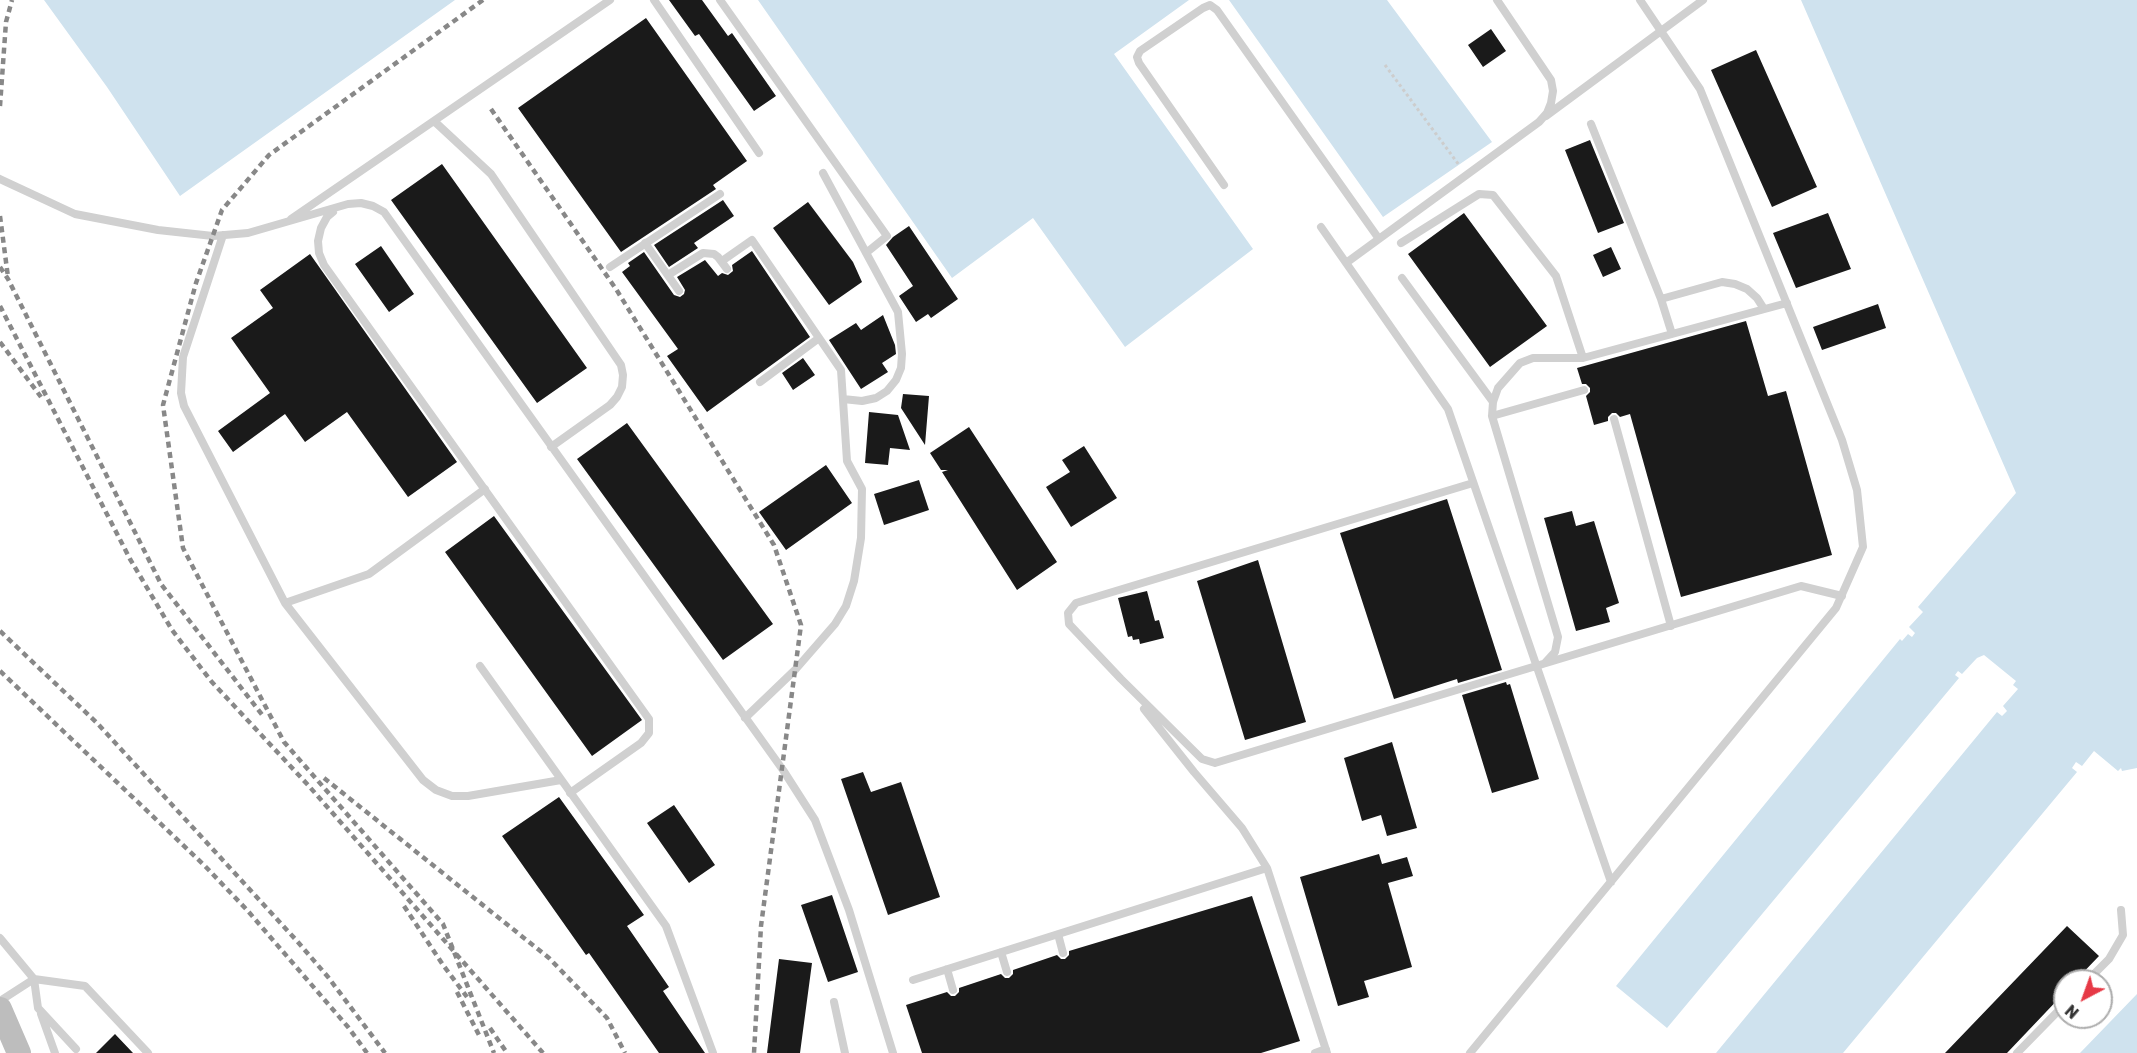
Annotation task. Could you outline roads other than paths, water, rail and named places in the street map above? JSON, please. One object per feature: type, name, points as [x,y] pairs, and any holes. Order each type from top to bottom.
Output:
[{"type":"main road","points":[[0,1009],[19,1053]]},
{"type":"lane","points":[[285,223],[610,0]]},
{"type":"lane","points":[[654,0],[759,153]]},
{"type":"lane","points":[[720,0],[887,236],[866,253]]},
{"type":"lane","points":[[1497,0],[1551,80],[1553,92],[1551,103],[1539,122]]},
{"type":"lane","points":[[1470,1053],[1836,608],[1863,547],[1857,490],[1842,440],[1700,89],[1640,0]]},
{"type":"lane","points":[[1346,263],[1703,0]]},
{"type":"lane","points":[[1224,185],[1137,57],[1140,51],[1210,5],[1217,10],[1379,239]]},
{"type":"lane","points":[[434,121],[491,174],[621,364],[622,387],[617,397],[610,405],[550,447]]},
{"type":"lane","points":[[1591,124],[1661,299],[1672,334]]},
{"type":"lane","points":[[823,173],[898,312],[902,354],[901,368],[896,380],[887,391],[876,398],[862,401],[843,399]]},
{"type":"lane","points":[[0,179],[75,214],[159,230],[223,235],[248,233],[348,204],[361,203],[373,206],[388,216],[550,447],[783,770],[814,820],[849,910],[893,1053]]},
{"type":"lane","points":[[610,267],[720,194]]},
{"type":"lane","points":[[1401,243],[1479,194],[1493,195],[1556,276],[1583,358]]},
{"type":"lane","points":[[337,209],[327,217],[321,228],[318,241],[319,253],[324,265],[649,719],[649,733],[641,743],[570,793]]},
{"type":"lane","points":[[1321,227],[1448,410],[1611,882]]},
{"type":"lane","points":[[223,235],[183,357],[181,393],[184,406],[285,603],[423,780],[436,790],[452,796],[468,796],[561,780]]},
{"type":"lane","points":[[668,275],[703,252],[714,254],[725,265],[752,240],[841,370],[847,461],[862,489],[861,538],[854,581],[846,606],[835,624],[795,670],[745,718]]},
{"type":"lane","points":[[645,243],[679,291]]},
{"type":"lane","points":[[1402,278],[1493,402]]},
{"type":"lane","points":[[1661,299],[1722,282],[1747,289],[1764,309]]},
{"type":"lane","points":[[1537,667],[1551,659],[1558,637],[1492,416],[1493,402],[1498,388],[1520,363],[1533,358],[1583,358],[1787,303]]},
{"type":"lane","points":[[760,382],[819,338]]},
{"type":"lane","points":[[1492,416],[1584,390]]},
{"type":"lane","points":[[1614,419],[1671,626]]},
{"type":"lane","points":[[1473,483],[1076,603],[1068,613],[1069,624],[1202,759],[1215,763],[1801,586],[1842,596]]},
{"type":"lane","points":[[285,603],[369,574],[485,489]]},
{"type":"lane","points":[[480,666],[666,926],[713,1052]]},
{"type":"lane","points":[[1121,679],[1194,772],[1242,828],[1266,868],[1327,1051],[1315,1053]]},
{"type":"lane","points":[[913,980],[1266,868]]},
{"type":"lane","points":[[2099,969],[2109,959],[2123,935],[2121,910]]},
{"type":"lane","points":[[1058,934],[1064,953]]},
{"type":"lane","points":[[0,938],[34,979],[39,1008],[55,1053]]},
{"type":"lane","points":[[1001,952],[1007,972]]},
{"type":"lane","points":[[947,969],[953,990]]},
{"type":"lane","points":[[0,1001],[34,979],[85,986],[148,1053]]},
{"type":"lane","points":[[834,1002],[844,1053]]},
{"type":"lane","points":[[39,1008],[76,1049]]},
{"type":"lane","points":[[2017,1053],[2053,1016]]},
{"type":"water","points":[[44,0],[455,0],[180,196],[107,87]]},
{"type":"water","points":[[758,0],[1189,0],[1114,54],[1253,249],[1125,347],[1033,218],[952,278]]},
{"type":"water","points":[[1229,0],[1387,0],[1492,142],[1383,217]]},
{"type":"water","points":[[1801,0],[2137,0],[2137,768],[2122,771],[2121,768],[2118,771],[2094,751],[2082,766],[2076,762],[2072,768],[2077,772],[1843,1053],[1716,1053],[1997,712],[2002,716],[2007,711],[2003,706],[2018,689],[2013,685],[2016,681],[1984,655],[1977,658],[1962,674],[1958,671],[1955,675],[1959,678],[1667,1028],[1616,986],[1900,639],[1902,641],[1908,634],[1912,637],[1915,633],[1909,627],[1923,612],[1918,607],[2016,493]]},
{"type":"water","points":[[2137,994],[2137,1053],[2080,1053],[2103,1029],[2113,1029],[2113,1019]]},
{"type":"railway","points":[[0,106],[6,22],[12,0]]},
{"type":"railway","points":[[483,0],[269,155],[222,210],[196,283],[163,405],[183,548],[284,742],[443,924],[494,1053]]},
{"type":"railway","points":[[491,109],[616,289],[774,545],[801,625],[761,926],[754,1053]]},
{"type":"railway","points":[[0,216],[8,277]]},
{"type":"railway","points":[[0,267],[161,584],[263,716]]},
{"type":"railway","points":[[0,306],[130,559],[172,630],[211,681],[308,785],[543,1053]]},
{"type":"railway","points":[[0,342],[41,397]]},
{"type":"railway","points":[[0,631],[97,723],[297,941],[328,977],[385,1053]]},
{"type":"railway","points":[[0,671],[204,865],[247,910],[348,1027],[367,1053]]},
{"type":"railway","points":[[324,778],[549,958],[607,1018],[625,1053]]},
{"type":"railway","points":[[404,906],[467,997]]},
{"type":"railway","points":[[457,992],[480,1037]]},
{"type":"railway","points":[[490,1028],[507,1053]]}]
